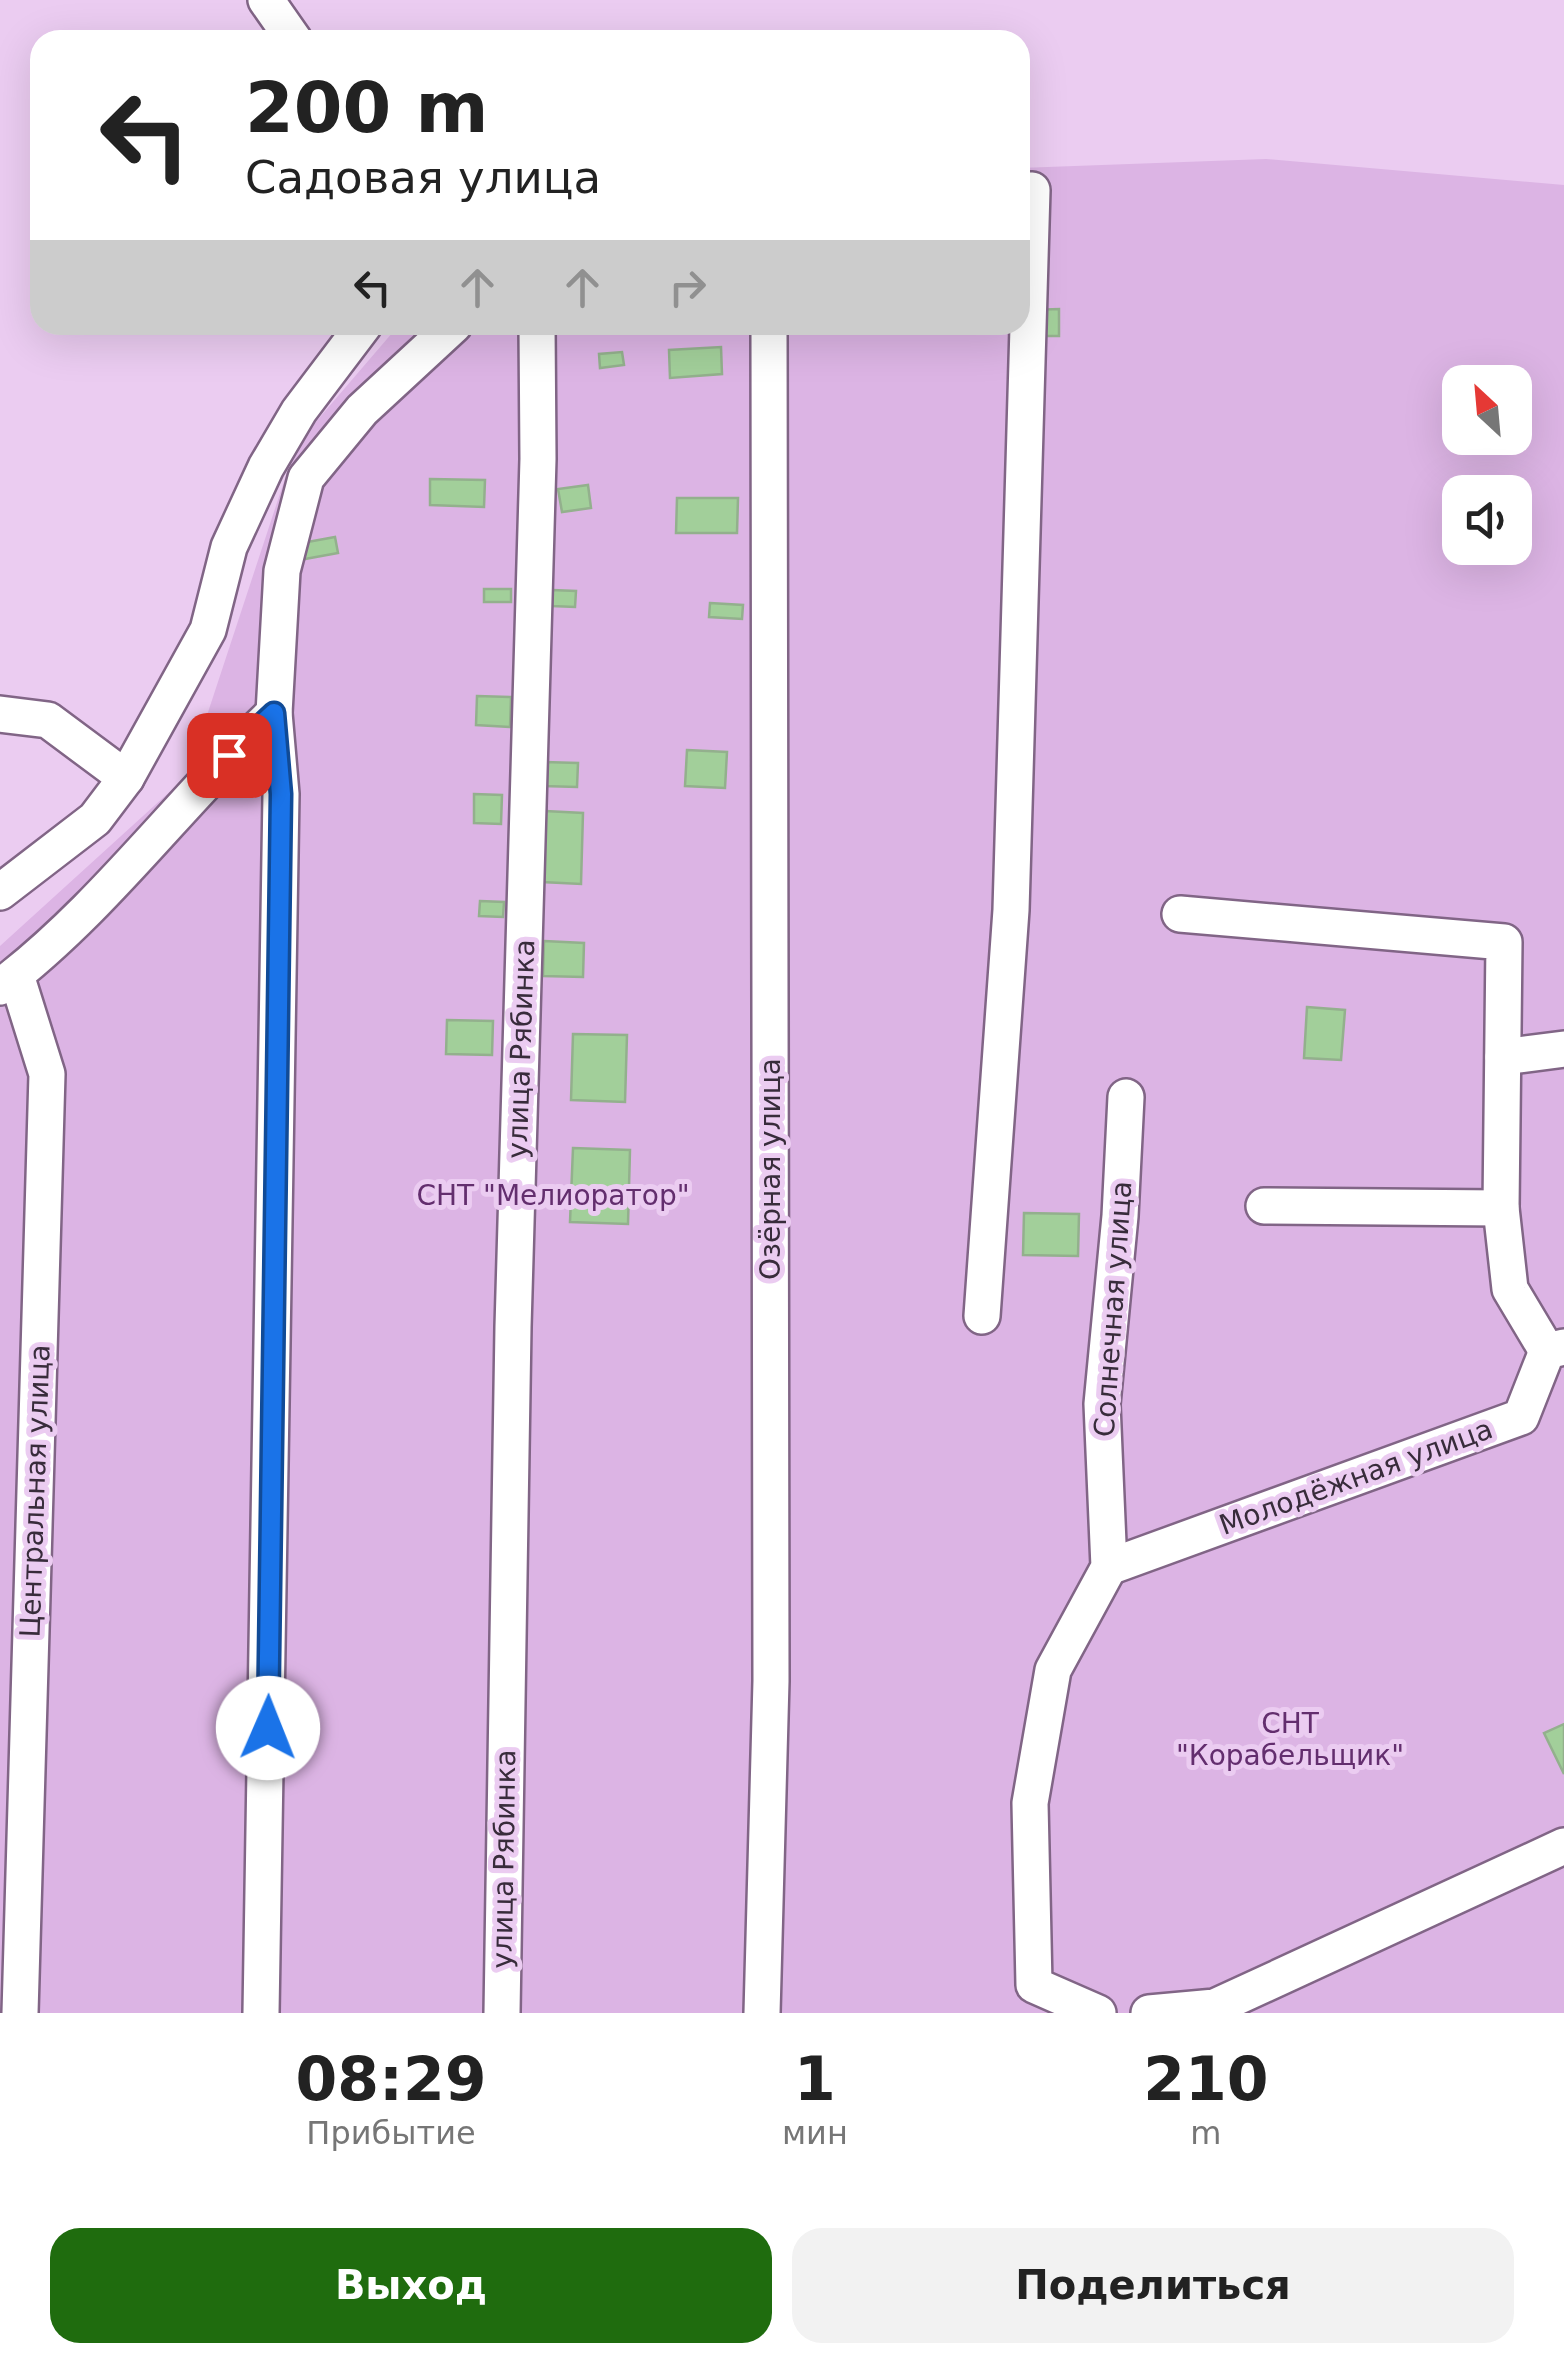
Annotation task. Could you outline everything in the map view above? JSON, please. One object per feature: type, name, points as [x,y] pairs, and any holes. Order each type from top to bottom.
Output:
[{"type":"street","points":[[266,0],[287,30]]},
{"type":"street","points":[[0,892],[94,819],[126,778],[208,630],[230,547],[266,467],[300,411],[357,335]]},
{"type":"street","points":[[262,2013],[281,794],[274,713],[282,571],[306,478],[362,410],[443,335]]},
{"type":"street","name":"улица Рябинка","points":[[502,2013],[513,1326],[538,459],[536,335]]},
{"type":"street","name":"Озёрная улица","points":[[762,2013],[771,1681],[769,335]]},
{"type":"street","points":[[982,1316],[1011,910],[1023,335]]},
{"type":"street","points":[[8,981],[118,878],[207,776],[274,713]]},
{"type":"street","points":[[0,714],[48,720],[126,778]]},
{"type":"street","points":[[1180,914],[1504,942],[1501,1208],[1510,1290],[1556,1349]]},
{"type":"street","name":"Центральная улица","points":[[8,981],[47,1074],[20,2013]]},
{"type":"street","points":[[1502,1057],[1564,1049]]},
{"type":"street","name":"Солнечная улица","points":[[1109,1567],[1102,1404],[1120,1216],[1126,1098]]},
{"type":"street","points":[[1264,1206],[1501,1208]]},
{"type":"street","name":"Молодёжная улица","points":[[1109,1567],[1521,1417],[1556,1349]]},
{"type":"street","points":[[1098,2013],[1034,1985],[1030,1803],[1054,1670],[1109,1567]]},
{"type":"street","points":[[1149,2013],[1215,2006],[1564,1846]]},
{"type":"green space","name":"СНТ \"Мелиоратор\"","points":[[1266,159],[1564,185],[1564,2013],[0,2013],[0,946],[187,776],[296,445],[390,335],[1030,335],[1030,168]]},
{"type":"building","points":[[1059,309],[1059,336],[1031,336],[1031,310]]},
{"type":"building","points":[[721,347],[722,374],[670,378],[669,350]]},
{"type":"building","points":[[622,352],[624,365],[600,368],[599,354]]},
{"type":"building","points":[[430,479],[485,480],[484,507],[430,505]]},
{"type":"building","points":[[588,485],[591,508],[562,512],[558,489]]},
{"type":"building","points":[[677,498],[738,498],[737,533],[676,533]]},
{"type":"building","points":[[335,537],[338,553],[305,559],[302,543]]},
{"type":"building","points":[[484,589],[511,589],[511,602],[484,602]]},
{"type":"building","points":[[552,590],[576,591],[575,607],[552,606]]},
{"type":"building","points":[[710,603],[743,605],[742,619],[709,617]]},
{"type":"building","points":[[477,696],[511,697],[510,727],[476,725]]},
{"type":"building","points":[[687,750],[727,752],[725,788],[685,786]]},
{"type":"building","points":[[544,762],[578,763],[577,787],[543,786]]},
{"type":"building","points":[[474,794],[502,795],[501,824],[474,823]]},
{"type":"building","points":[[545,811],[583,813],[581,884],[542,882]]},
{"type":"building","points":[[480,901],[504,902],[503,917],[479,916]]},
{"type":"building","points":[[544,941],[584,943],[583,977],[543,976]]},
{"type":"building","points":[[1307,1007],[1345,1010],[1341,1060],[1304,1058]]},
{"type":"building","points":[[447,1020],[493,1021],[492,1055],[446,1054]]},
{"type":"building","points":[[573,1034],[627,1035],[625,1102],[571,1100]]},
{"type":"building","points":[[573,1148],[630,1150],[628,1224],[570,1222]]},
{"type":"building","points":[[1024,1213],[1079,1214],[1078,1256],[1023,1255]]},
{"type":"building","points":[[1564,1724],[1564,1774],[1544,1733]]},
{"type":"route","points":[[229,755],[274,713],[281,794],[268,1728]]},
{"type":"park label","name":"СНТ \"Корабельщик\"","points":[[1290,1739]]}]
